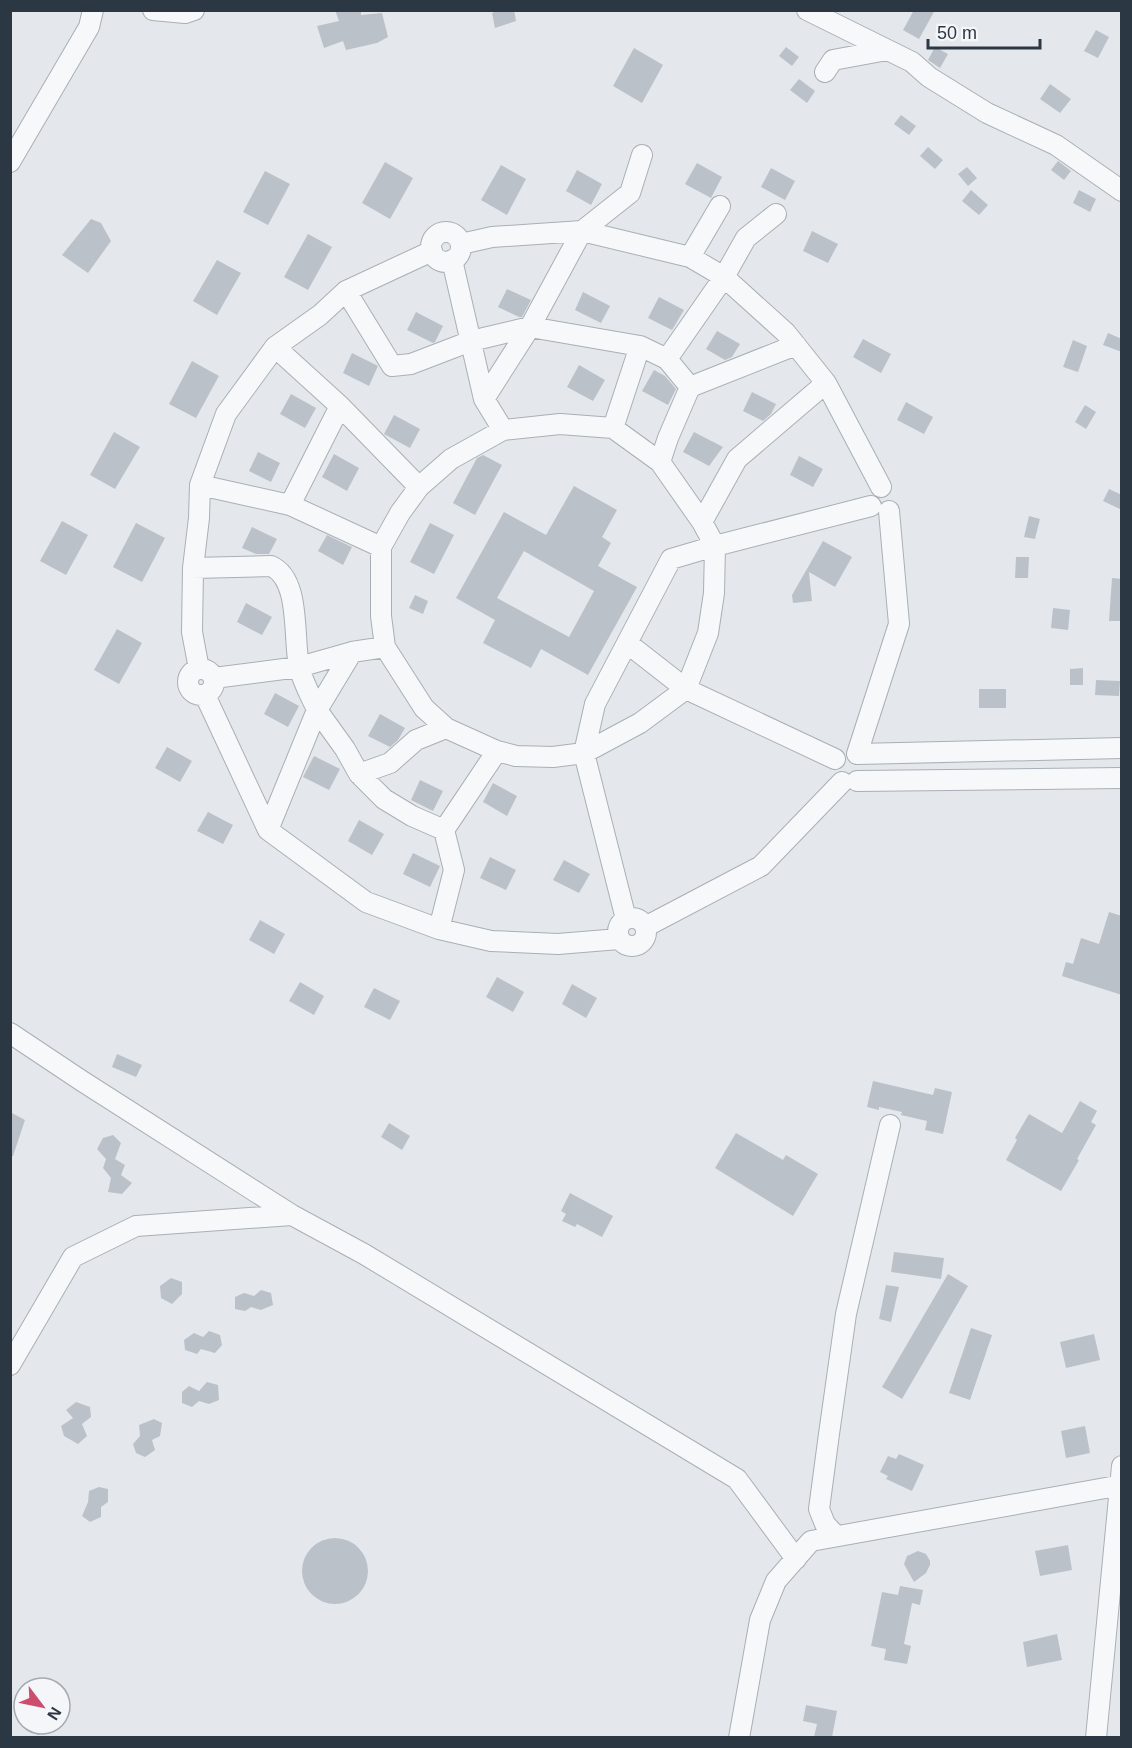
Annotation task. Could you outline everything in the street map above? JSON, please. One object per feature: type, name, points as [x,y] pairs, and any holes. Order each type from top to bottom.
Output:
[{"type":"street","points":[[10,162],[88,27],[93,10]]},
{"type":"street","points":[[153,10],[184,13],[194,10]]},
{"type":"street","points":[[807,10],[912,62],[929,77],[987,113],[1056,145],[1122,191]]},
{"type":"street","points":[[825,72],[833,60],[887,50]]},
{"type":"street","points":[[484,399],[530,327],[582,231],[630,194],[642,155]]},
{"type":"street","points":[[690,257],[720,206]]},
{"type":"street","points":[[667,359],[724,277],[746,238],[776,214]]},
{"type":"street","points":[[503,430],[484,399],[471,341],[456,252],[459,239],[452,233],[441,232],[434,238],[432,251],[438,259],[447,262],[456,252],[492,237],[582,231],[690,257],[724,277],[786,333],[826,382],[881,487],[870,494],[880,509],[899,624],[857,754]]},
{"type":"street","points":[[432,251],[346,291],[320,315],[275,347],[226,414],[200,485],[193,568],[192,632],[212,690],[205,695],[268,830],[366,902],[439,929],[491,941],[558,944],[619,939]]},
{"type":"street","points":[[346,291],[392,366],[411,364],[471,341],[530,327],[640,346],[667,359],[690,387]]},
{"type":"street","points":[[660,462],[690,387],[796,345]]},
{"type":"street","points":[[613,428],[640,346]]},
{"type":"street","points":[[275,347],[340,406],[419,487]]},
{"type":"street","points":[[702,522],[737,459],[826,382]]},
{"type":"street","points":[[290,505],[340,406]]},
{"type":"street","points":[[560,424],[613,428],[660,462],[702,522],[715,546],[714,593],[708,633],[686,689],[640,723],[584,753],[553,757],[516,756],[497,751],[446,728],[424,708],[386,647],[381,616],[381,547],[400,513],[419,487],[451,459],[503,430],[560,424]]},
{"type":"street","points":[[200,485],[290,505],[381,547]]},
{"type":"street","points":[[626,919],[584,753],[595,704],[671,559],[715,546],[880,509]]},
{"type":"street","points":[[193,568],[271,566],[279,570],[285,578],[293,606],[299,667],[317,710],[345,749],[359,774],[384,799],[412,816],[444,830]]},
{"type":"street","points":[[627,643],[686,689],[835,759]]},
{"type":"street","points":[[206,673],[299,667],[352,652],[386,647]]},
{"type":"street","points":[[268,830],[317,710],[352,652]]},
{"type":"street","points":[[359,774],[390,763],[416,740],[446,728]]},
{"type":"street","points":[[1122,748],[857,754],[852,752],[842,753],[833,764],[834,774],[850,781],[1122,778]]},
{"type":"street","points":[[439,929],[454,870],[444,830],[497,751]]},
{"type":"street","points":[[645,927],[761,866],[850,781],[861,777],[864,767],[857,754]]},
{"type":"street","points":[[384,799],[390,763]]},
{"type":"street","points":[[626,919],[640,920],[645,927],[644,941],[636,946],[626,946],[619,939],[618,929],[622,921],[626,919]]},
{"type":"street","points":[[10,1033],[292,1215],[364,1254],[737,1479],[796,1559]]},
{"type":"street","points":[[836,1536],[825,1524],[819,1509],[846,1314],[890,1125]]},
{"type":"street","points":[[10,1365],[73,1257],[136,1226],[292,1215]]},
{"type":"street","points":[[1096,1737],[1122,1466]]},
{"type":"street","points":[[739,1737],[760,1620],[776,1581],[811,1541],[1120,1485]]},
{"type":"building","points":[[335,10],[361,10],[361,15],[382,13],[388,37],[377,43],[346,50],[343,41],[324,48],[317,26],[339,21]]},
{"type":"building","points":[[500,10],[514,10],[516,21],[495,28],[492,13]]},
{"type":"building","points":[[914,10],[935,10],[919,39],[903,30]]},
{"type":"building","points":[[1096,30],[1109,37],[1098,58],[1084,51]]},
{"type":"building","points":[[786,47],[799,57],[792,66],[779,56]]},
{"type":"building","points":[[935,47],[948,54],[940,68],[928,60]]},
{"type":"building","points":[[634,48],[663,65],[642,103],[613,86]]},
{"type":"building","points":[[799,79],[815,91],[807,103],[790,90]]},
{"type":"building","points":[[1050,84],[1071,99],[1060,113],[1040,99]]},
{"type":"building","points":[[901,115],[916,126],[909,135],[894,124]]},
{"type":"building","points":[[928,147],[943,160],[935,169],[920,156]]},
{"type":"building","points":[[1058,161],[1071,171],[1064,180],[1051,170]]},
{"type":"building","points":[[385,162],[413,178],[390,219],[362,203]]},
{"type":"building","points":[[697,163],[722,177],[711,198],[685,184]]},
{"type":"building","points":[[501,165],[526,179],[507,215],[481,200]]},
{"type":"building","points":[[967,167],[977,178],[968,186],[958,174]]},
{"type":"building","points":[[771,168],[795,181],[785,200],[761,187]]},
{"type":"building","points":[[577,170],[602,184],[591,205],[566,191]]},
{"type":"building","points":[[265,171],[290,184],[268,225],[243,212]]},
{"type":"building","points":[[971,190],[988,205],[979,215],[962,201]]},
{"type":"building","points":[[1079,190],[1096,199],[1090,212],[1073,203]]},
{"type":"building","points":[[91,219],[101,223],[111,241],[88,273],[62,255]]},
{"type":"building","points":[[812,231],[838,244],[828,263],[803,251]]},
{"type":"building","points":[[308,234],[332,247],[308,290],[284,277]]},
{"type":"building","points":[[217,260],[241,273],[217,315],[193,301]]},
{"type":"building","points":[[507,289],[531,300],[522,317],[498,307]]},
{"type":"building","points":[[583,292],[610,306],[601,323],[575,310]]},
{"type":"building","points":[[659,297],[684,310],[672,330],[648,318]]},
{"type":"building","points":[[416,312],[443,326],[435,342],[407,330]]},
{"type":"building","points":[[717,331],[740,344],[732,357],[725,360],[706,349]]},
{"type":"building","points":[[1108,333],[1122,339],[1122,352],[1103,345]]},
{"type":"building","points":[[863,339],[891,354],[881,373],[853,357]]},
{"type":"building","points":[[1073,340],[1087,346],[1078,372],[1063,367]]},
{"type":"building","points":[[352,353],[378,366],[369,386],[343,373]]},
{"type":"building","points":[[192,361],[219,376],[196,418],[169,404]]},
{"type":"building","points":[[579,365],[605,380],[593,401],[567,387]]},
{"type":"building","points":[[654,370],[665,376],[676,389],[668,405],[642,391]]},
{"type":"building","points":[[752,392],[776,404],[771,414],[763,421],[743,411]]},
{"type":"building","points":[[291,394],[316,408],[305,428],[280,414]]},
{"type":"building","points":[[906,402],[933,417],[924,434],[897,420]]},
{"type":"building","points":[[1085,405],[1096,412],[1086,429],[1075,422]]},
{"type":"building","points":[[394,415],[420,429],[410,448],[384,434]]},
{"type":"building","points":[[114,432],[140,447],[115,489],[90,475]]},
{"type":"building","points":[[694,432],[723,447],[709,466],[683,452]]},
{"type":"building","points":[[258,452],[280,463],[271,482],[249,471]]},
{"type":"building","points":[[334,454],[359,468],[347,491],[322,477]]},
{"type":"building","points":[[483,455],[502,465],[475,515],[453,503],[477,458]]},
{"type":"building","points":[[799,456],[823,469],[813,487],[790,475]]},
{"type":"building","points":[[574,486],[617,510],[602,537],[611,543],[598,566],[637,587],[588,675],[541,649],[531,668],[483,643],[495,620],[456,598],[504,512],[546,535]],"holes":[[[524,551],[594,591],[569,637],[497,598]]]},
{"type":"building","points":[[1109,489],[1122,495],[1122,510],[1103,501]]},
{"type":"building","points":[[1029,516],[1040,519],[1035,539],[1024,537]]},
{"type":"building","points":[[62,521],[88,535],[66,575],[40,561]]},
{"type":"building","points":[[136,523],[165,538],[142,582],[113,567]]},
{"type":"building","points":[[430,523],[454,535],[434,574],[410,562]]},
{"type":"building","points":[[252,527],[277,539],[269,554],[256,554],[242,548]]},
{"type":"building","points":[[327,535],[352,547],[343,565],[318,551]]},
{"type":"building","points":[[823,541],[852,557],[835,587],[809,572],[812,601],[793,603],[792,595]]},
{"type":"building","points":[[1016,557],[1029,557],[1028,578],[1015,578]]},
{"type":"building","points":[[1112,578],[1122,579],[1122,621],[1109,621]]},
{"type":"building","points":[[415,595],[428,601],[423,614],[409,608]]},
{"type":"building","points":[[246,603],[272,617],[262,635],[237,622]]},
{"type":"building","points":[[1053,608],[1070,610],[1068,630],[1051,628]]},
{"type":"building","points":[[117,629],[142,643],[119,684],[94,670]]},
{"type":"building","points":[[1083,668],[1083,685],[1070,685],[1070,669]]},
{"type":"building","points":[[1096,680],[1120,681],[1119,696],[1095,695]]},
{"type":"building","points":[[979,689],[1006,689],[1006,708],[979,708]]},
{"type":"building","points":[[275,693],[299,706],[288,727],[264,714]]},
{"type":"building","points":[[380,714],[405,728],[398,740],[390,747],[368,736]]},
{"type":"building","points":[[167,747],[192,761],[180,782],[155,768]]},
{"type":"building","points":[[314,756],[340,769],[329,790],[303,777]]},
{"type":"building","points":[[420,780],[443,791],[433,811],[411,800]]},
{"type":"building","points":[[493,783],[517,796],[507,816],[483,802]]},
{"type":"building","points":[[208,812],[233,825],[223,844],[197,831]]},
{"type":"building","points":[[359,820],[384,834],[372,855],[348,841]]},
{"type":"building","points":[[413,853],[440,866],[430,887],[403,874]]},
{"type":"building","points":[[490,857],[516,870],[506,890],[480,878]]},
{"type":"building","points":[[564,860],[590,874],[579,893],[553,880]]},
{"type":"building","points":[[1109,912],[1122,916],[1122,995],[1062,976],[1066,962],[1073,964],[1081,938],[1099,944]]},
{"type":"building","points":[[260,920],[285,934],[274,954],[249,940]]},
{"type":"building","points":[[497,977],[524,992],[513,1012],[486,997]]},
{"type":"building","points":[[300,982],[324,996],[314,1015],[289,1001]]},
{"type":"building","points":[[572,984],[597,998],[586,1018],[562,1004]]},
{"type":"building","points":[[374,988],[400,1001],[390,1020],[364,1007]]},
{"type":"building","points":[[117,1054],[142,1065],[136,1077],[112,1067]]},
{"type":"building","points":[[873,1081],[933,1095],[935,1088],[952,1092],[943,1134],[925,1130],[927,1121],[901,1115],[902,1112],[867,1107]]},
{"type":"building","points":[[1080,1101],[1097,1111],[1091,1122],[1096,1125],[1061,1191],[1006,1160],[1029,1114],[1062,1133]]},
{"type":"building","points":[[10,1112],[25,1120],[13,1156],[10,1156]]},
{"type":"building","points":[[389,1123],[410,1136],[402,1150],[381,1137]]},
{"type":"building","points":[[736,1133],[783,1160],[786,1155],[818,1174],[793,1216],[715,1168]]},
{"type":"building","points":[[113,1135],[121,1143],[115,1159],[125,1165],[121,1175],[132,1183],[122,1194],[108,1192],[111,1178],[103,1168],[106,1159],[97,1149],[103,1138]]},
{"type":"building","points":[[570,1193],[613,1216],[602,1237],[577,1224],[575,1227],[562,1221],[566,1214],[561,1211]]},
{"type":"building","points":[[894,1252],[944,1258],[941,1279],[891,1272]]},
{"type":"building","points":[[948,1274],[968,1286],[902,1399],[882,1387]]},
{"type":"building","points":[[171,1278],[182,1282],[182,1294],[172,1304],[161,1298],[160,1286]]},
{"type":"building","points":[[886,1285],[899,1287],[891,1322],[879,1319]]},
{"type":"building","points":[[261,1290],[271,1293],[273,1305],[261,1310],[251,1307],[245,1311],[235,1309],[235,1297],[244,1293],[254,1296]]},
{"type":"building","points":[[971,1328],[992,1335],[970,1400],[949,1393]]},
{"type":"building","points":[[209,1331],[220,1335],[222,1345],[215,1353],[201,1349],[197,1354],[185,1350],[184,1340],[194,1333],[203,1337]]},
{"type":"building","points":[[1094,1334],[1100,1360],[1066,1368],[1060,1342]]},
{"type":"building","points":[[207,1382],[218,1385],[219,1400],[209,1404],[199,1401],[192,1407],[182,1403],[182,1392],[189,1386],[199,1391]]},
{"type":"building","points":[[76,1402],[90,1407],[91,1417],[82,1424],[87,1436],[78,1444],[64,1436],[61,1426],[73,1418],[66,1410]]},
{"type":"building","points":[[154,1419],[162,1423],[160,1436],[152,1440],[155,1450],[145,1457],[136,1453],[133,1444],[140,1436],[139,1425]]},
{"type":"building","points":[[1085,1426],[1090,1453],[1066,1458],[1061,1431]]},
{"type":"building","points":[[899,1454],[924,1465],[912,1491],[886,1479],[888,1476],[880,1472],[888,1456],[896,1459]]},
{"type":"building","points":[[99,1487],[108,1489],[108,1502],[101,1507],[101,1517],[90,1522],[82,1516],[88,1502],[89,1491]]},
{"type":"building","points":[[335,1538],[347,1541],[358,1548],[365,1559],[368,1571],[365,1583],[358,1594],[347,1601],[335,1604],[323,1601],[312,1594],[305,1583],[302,1571],[305,1559],[312,1548],[323,1541]]},
{"type":"building","points":[[1068,1545],[1072,1570],[1040,1576],[1035,1551]]},
{"type":"building","points":[[918,1551],[926,1554],[930,1565],[926,1573],[914,1582],[904,1564],[907,1556]]},
{"type":"building","points":[[900,1586],[923,1590],[920,1605],[912,1603],[904,1644],[911,1646],[907,1664],[884,1660],[886,1649],[871,1646],[882,1592],[898,1595]]},
{"type":"building","points":[[1057,1634],[1062,1660],[1027,1667],[1023,1642]]},
{"type":"building","points":[[806,1705],[837,1711],[832,1737],[814,1737],[817,1724],[803,1721]]}]
